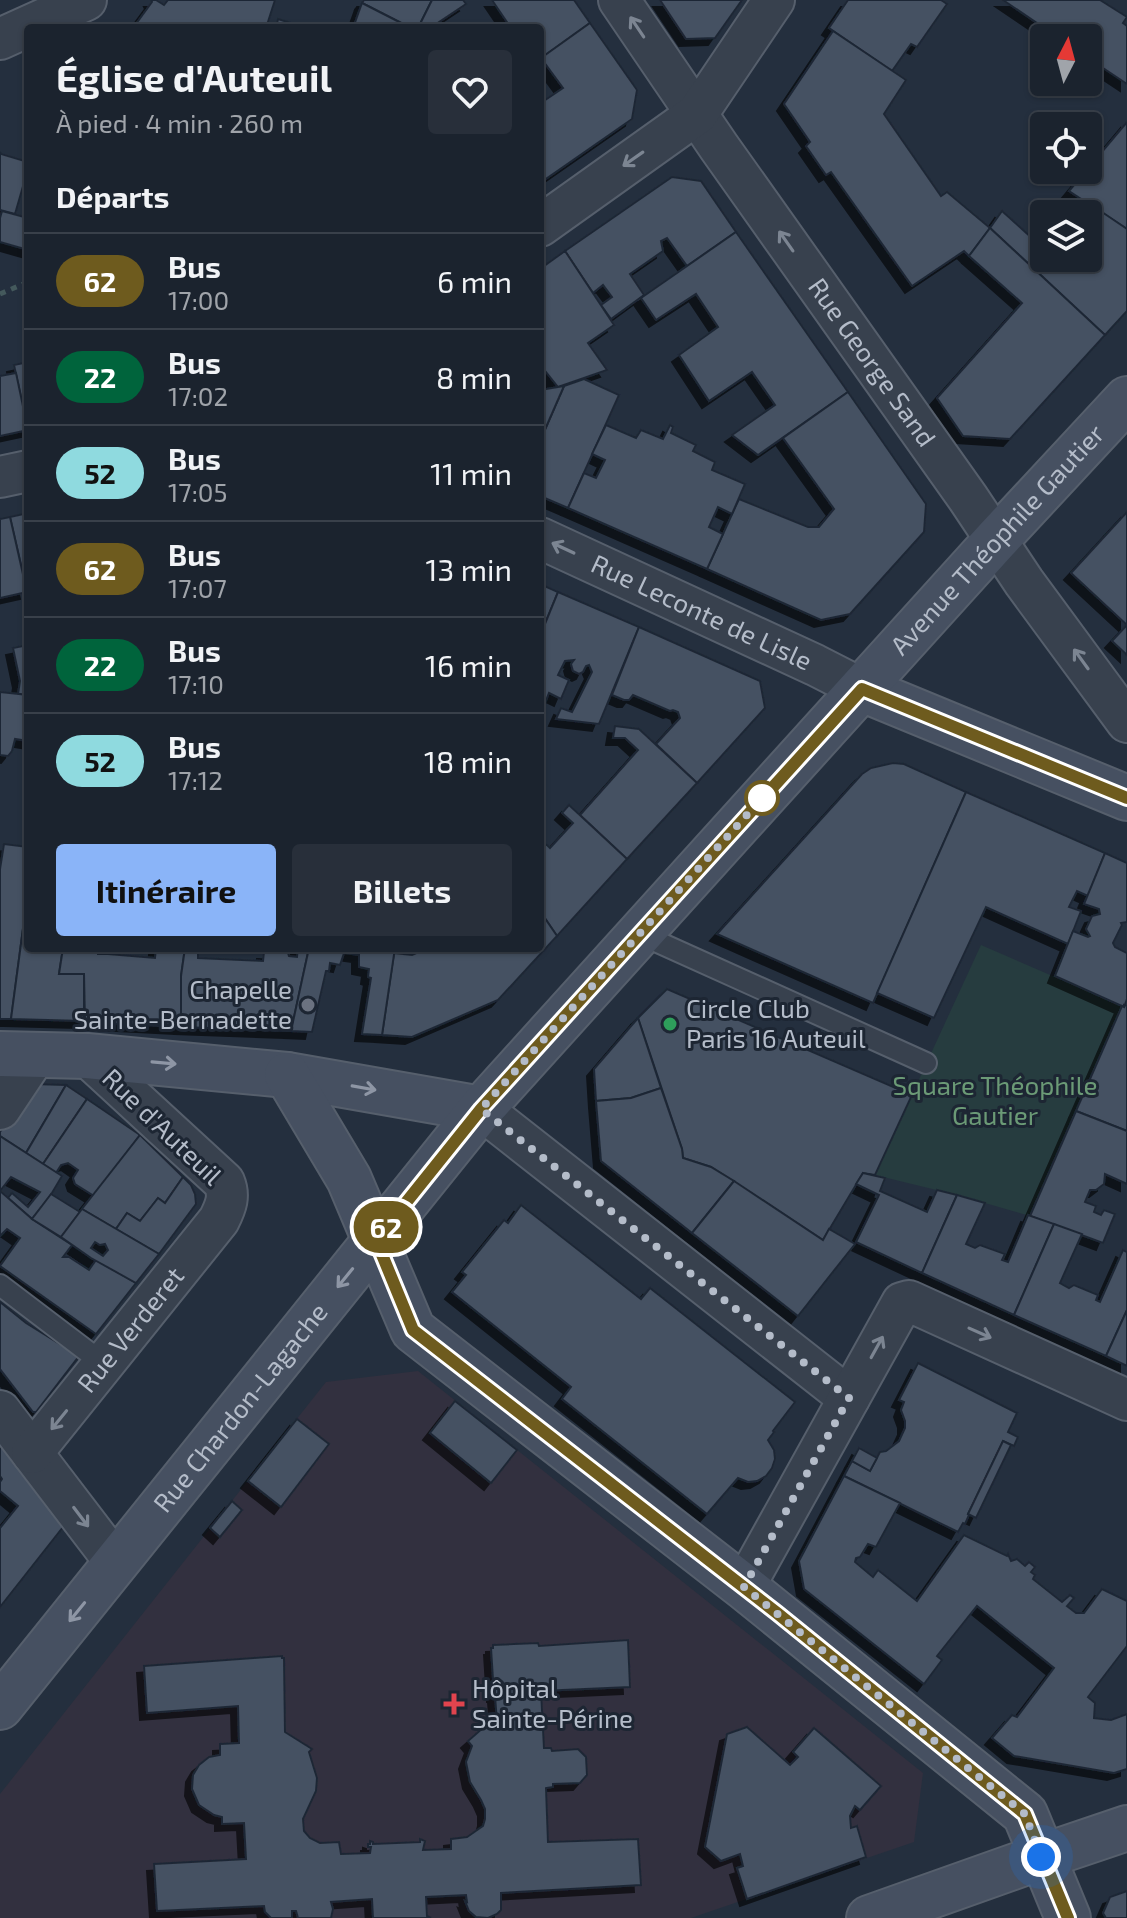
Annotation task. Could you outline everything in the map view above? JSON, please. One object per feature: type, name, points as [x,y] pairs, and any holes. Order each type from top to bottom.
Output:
[{"type":"street","points":[[33,24],[86,0]]},
{"type":"street","name":"Rue George Sand","points":[[619,0],[1024,582],[1127,722]]},
{"type":"street","points":[[544,223],[697,114],[774,0]]},
{"type":"street","points":[[0,39],[24,28]]},
{"type":"street","name":"Avenue Théophile Gautier","points":[[481,1109],[1127,399]]},
{"type":"street","points":[[0,477],[24,472]]},
{"type":"street","name":"Rue Leconte de Lisle","points":[[544,540],[862,689]]},
{"type":"street","points":[[862,689],[1127,798]]},
{"type":"street","points":[[0,1109],[18,1054]]},
{"type":"street","name":"Rue d'Auteuil","points":[[18,1054],[87,1056],[287,1075],[481,1109]]},
{"type":"street","name":"Rue d'Auteuil","points":[[87,1056],[224,1182],[227,1204]]},
{"type":"street","points":[[287,1075],[349,1179],[413,1330],[744,1587],[1025,1814],[1068,1918]]},
{"type":"street","points":[[481,1109],[849,1398]]},
{"type":"street","name":"Rue Chardon-Lagache","points":[[0,1707],[481,1109]]},
{"type":"street","name":"Rue Verderet","points":[[32,1453],[219,1220],[227,1204]]},
{"type":"street","points":[[744,1587],[902,1303],[909,1301],[1127,1400]]},
{"type":"street","points":[[0,1411],[116,1563]]},
{"type":"street","points":[[869,1918],[1127,1828]]},
{"type":"lane","points":[[640,934],[926,1063]]},
{"type":"lane","points":[[0,1285],[104,1364]]},
{"type":"path","points":[[0,294],[24,284]]},
{"type":"shaded area","name":"Hôpital Sainte-Périne","points":[[418,1371],[923,1773],[914,1842],[691,1918],[0,1918],[0,1794],[326,1382]]},
{"type":"green space","name":"Square Théophile Gautier","points":[[981,945],[1122,1006],[1030,1216],[875,1175]]},
{"type":"building","points":[[151,0],[164,5],[168,0],[275,0],[267,24],[136,24]]},
{"type":"building","points":[[364,0],[432,0],[420,24],[403,24],[362,3]]},
{"type":"building","points":[[432,0],[463,0],[466,4],[436,24],[420,24]]},
{"type":"building","points":[[492,0],[574,0],[590,23],[544,56],[544,24],[508,24]]},
{"type":"building","points":[[660,0],[742,0],[715,38],[686,39]]},
{"type":"building","points":[[848,0],[941,0],[947,4],[917,47],[911,44],[892,71],[829,28]]},
{"type":"building","points":[[1003,0],[1100,0],[1127,17],[1123,23],[1127,26],[1127,84],[1102,67],[1102,24],[1038,24]]},
{"type":"building","points":[[362,3],[403,24],[354,24]]},
{"type":"building","points":[[278,19],[294,24],[277,24]]},
{"type":"building","points":[[590,23],[637,90],[632,119],[544,180],[544,101],[563,88],[544,62],[544,56]]},
{"type":"building","points":[[833,31],[906,80],[884,114],[941,196],[947,192],[990,228],[969,256],[964,251],[912,286],[831,172],[826,175],[806,146],[810,142],[784,104]]},
{"type":"building","points":[[1127,122],[1127,229],[1102,213],[1102,200],[1083,200],[1069,191],[1075,184],[1102,184],[1102,152]]},
{"type":"building","points":[[0,152],[24,161],[24,183],[15,214],[0,210]]},
{"type":"building","points":[[672,177],[701,181],[736,232],[687,266],[667,238],[661,241],[663,251],[630,274],[644,295],[611,319],[601,305],[612,297],[603,285],[593,293],[565,251]]},
{"type":"building","points":[[2,211],[24,217],[24,249],[0,242]]},
{"type":"building","points":[[1002,211],[1030,236],[1030,265],[990,228]]},
{"type":"building","points":[[1102,212],[1127,229],[1127,311],[1105,335],[1037,272],[1102,272]]},
{"type":"building","points":[[990,228],[1030,265],[1030,272],[1037,272],[1105,335],[1010,439],[963,436],[937,398],[1022,303],[969,256]]},
{"type":"building","points":[[736,232],[848,392],[758,455],[732,435],[775,405],[752,372],[709,401],[679,355],[718,327],[696,294],[656,320],[641,298]]},
{"type":"building","points":[[565,251],[614,325],[588,343],[607,370],[558,387],[544,373],[544,266]]},
{"type":"building","points":[[24,363],[24,411],[14,365]]},
{"type":"building","points":[[16,373],[24,411],[24,431],[0,436],[0,376]]},
{"type":"building","points":[[584,379],[619,395],[568,508],[544,498],[544,432],[564,386]]},
{"type":"building","points":[[564,386],[544,432],[544,389]]},
{"type":"building","points":[[848,392],[926,504],[924,532],[850,614],[821,620],[707,569],[739,499],[808,527],[819,527],[834,509],[783,438]]},
{"type":"building","points":[[606,425],[636,438],[641,430],[663,439],[670,425],[673,427],[671,433],[696,445],[693,451],[715,462],[712,470],[745,484],[732,514],[718,507],[709,527],[723,534],[707,569],[568,508],[584,473],[596,478],[605,460],[592,454]]},
{"type":"building","points":[[1127,512],[1127,625],[1071,573]]},
{"type":"building","points":[[24,514],[24,578],[10,517]]},
{"type":"building","points":[[10,517],[24,579],[24,593],[0,598],[0,519]]},
{"type":"building","points":[[544,586],[558,592],[544,626]]},
{"type":"building","points":[[558,592],[639,627],[599,724],[556,719],[561,708],[572,712],[592,672],[589,665],[579,674],[573,671],[571,664],[574,660],[565,661],[558,675],[569,680],[561,699],[549,693],[544,706],[544,626]]},
{"type":"building","points":[[1127,625],[1127,655],[1112,641]]},
{"type":"building","points":[[639,627],[760,681],[765,708],[697,783],[656,744],[680,718],[678,712],[633,695],[629,700],[624,700],[612,695]]},
{"type":"building","points":[[24,646],[24,695],[18,694],[20,681],[13,648]]},
{"type":"building","points":[[0,692],[24,695],[24,740],[15,739],[8,756],[0,755]]},
{"type":"building","points":[[615,726],[639,729],[697,783],[627,859],[580,815],[638,750],[625,738],[613,738]]},
{"type":"building","points":[[904,764],[966,792],[873,1003],[717,934],[862,774],[871,768]]},
{"type":"building","points":[[966,792],[1105,853],[1088,896],[1077,891],[1069,907],[1081,911],[1068,944],[986,907],[934,1018],[877,993]]},
{"type":"building","points":[[569,805],[627,859],[557,936],[544,917],[544,845],[550,848],[573,823],[562,813]]},
{"type":"building","points":[[4,844],[24,846],[24,921],[11,1019],[0,1019],[0,869]]},
{"type":"building","points":[[1105,853],[1127,863],[1127,922],[1121,923],[1113,943],[1127,953],[1127,999],[1124,1007],[1055,976],[1073,931],[1090,936],[1086,929],[1092,916],[1100,914],[1099,909],[1084,904]]},
{"type":"building","points":[[544,917],[557,936],[544,950]]},
{"type":"building","points":[[24,921],[24,952],[62,952],[59,974],[84,974],[84,1021],[11,1019]]},
{"type":"building","points":[[62,952],[155,958],[156,952],[184,952],[181,1027],[85,1022],[84,974],[59,974]]},
{"type":"building","points":[[184,952],[198,952],[198,958],[263,961],[264,952],[288,953],[297,957],[298,952],[308,952],[291,1031],[181,1027]]},
{"type":"building","name":"Chapelle Sainte-Bernadette","points":[[308,952],[394,952],[382,1035],[362,1034],[371,978],[368,977],[369,969],[359,967],[359,955],[344,953],[340,965],[330,963],[329,971],[326,971],[312,1032],[291,1031]]},
{"type":"building","points":[[419,952],[542,952],[498,1000],[412,1037],[382,1035],[394,953],[412,955]]},
{"type":"building","points":[[667,989],[912,1095],[875,1175],[863,1173],[823,1240],[711,1167],[683,1158],[638,1018]]},
{"type":"building","points":[[1124,1005],[1127,1006],[1127,1131],[1076,1111]]},
{"type":"building","points":[[638,1018],[661,1088],[631,1098],[596,1101],[594,1069]]},
{"type":"building","points":[[33,1084],[66,1085],[26,1153],[0,1136],[0,1132]]},
{"type":"building","points":[[66,1085],[87,1099],[43,1164],[26,1153]]},
{"type":"building","points":[[661,1088],[683,1158],[711,1167],[734,1181],[692,1233],[601,1161],[596,1101],[631,1098]]},
{"type":"building","points":[[87,1099],[140,1135],[94,1196],[75,1184],[73,1178],[78,1170],[68,1163],[61,1165],[56,1173],[43,1164]]},
{"type":"building","points":[[1076,1111],[1127,1131],[1127,1184],[1105,1174],[1104,1184],[1090,1190],[1085,1202],[1096,1206],[1094,1212],[1101,1215],[1104,1210],[1115,1214],[1103,1243],[1030,1216]]},
{"type":"building","points":[[140,1135],[183,1177],[165,1203],[158,1198],[140,1221],[127,1213],[116,1229],[82,1209]]},
{"type":"building","points":[[0,1136],[62,1176],[32,1219],[8,1198],[12,1193],[28,1207],[40,1192],[11,1177],[0,1191]]},
{"type":"building","points":[[863,1173],[885,1178],[880,1191],[927,1212],[937,1190],[957,1195],[922,1273],[856,1242],[879,1195],[856,1184]]},
{"type":"building","points":[[183,1177],[191,1185],[196,1204],[159,1254],[116,1229],[127,1213],[140,1221],[158,1198],[165,1203]]},
{"type":"building","points":[[734,1181],[823,1240],[829,1229],[855,1244],[798,1316],[692,1233]]},
{"type":"building","points":[[0,1191],[32,1219],[72,1245],[63,1257],[69,1257],[89,1270],[96,1260],[136,1283],[96,1334],[0,1266],[20,1238],[7,1229],[0,1236]]},
{"type":"building","points":[[51,1194],[80,1212],[61,1237],[32,1219]]},
{"type":"building","points":[[957,1195],[985,1203],[966,1244],[975,1248],[980,1245],[1005,1254],[1002,1260],[1008,1262],[1028,1215],[1054,1224],[1014,1315],[922,1273]]},
{"type":"building","points":[[521,1205],[641,1299],[650,1288],[795,1402],[768,1440],[775,1459],[766,1476],[748,1482],[738,1478],[707,1514],[562,1399],[571,1387],[452,1292],[466,1275],[462,1272],[504,1220],[508,1223]]},
{"type":"building","points":[[82,1209],[159,1254],[136,1283],[61,1237]],"holes":[[[95,1242],[105,1244],[108,1250],[103,1256],[91,1248]]]},
{"type":"building","points":[[1054,1224],[1082,1234],[1060,1283],[1098,1295],[1096,1300],[1100,1302],[1123,1250],[1127,1252],[1127,1310],[1106,1356],[1014,1315]]},
{"type":"building","points":[[0,1302],[26,1323],[79,1356],[36,1412],[0,1369]]},
{"type":"building","points":[[1127,1310],[1127,1366],[1106,1356]]},
{"type":"building","points":[[918,1363],[1017,1413],[1008,1432],[1018,1437],[1014,1446],[1003,1441],[965,1524],[958,1532],[844,1476],[852,1461],[870,1471],[880,1452],[899,1441],[905,1421],[901,1410],[904,1402],[899,1400]]},
{"type":"building","points":[[455,1401],[517,1450],[491,1483],[430,1433]]},
{"type":"building","points":[[297,1419],[329,1444],[281,1507],[248,1481]]},
{"type":"building","points":[[1003,1441],[1011,1445],[976,1518],[968,1514]]},
{"type":"building","points":[[0,1443],[63,1527],[0,1607],[0,1528],[18,1506],[0,1491]]},
{"type":"building","points":[[859,1448],[877,1458],[870,1471],[852,1461]]},
{"type":"building","points":[[844,1476],[900,1503],[876,1547],[868,1544],[855,1562],[873,1577],[878,1570],[917,1601],[964,1535],[1008,1554],[1011,1561],[1017,1559],[1025,1566],[1029,1562],[1035,1567],[1031,1572],[1035,1575],[1033,1579],[1062,1602],[1070,1595],[1074,1598],[1067,1606],[1076,1613],[1084,1613],[1102,1589],[1127,1601],[1127,1646],[1088,1697],[1095,1703],[1094,1718],[1111,1720],[1127,1714],[1127,1769],[1114,1773],[1014,1756],[992,1738],[1012,1715],[1017,1717],[1054,1668],[977,1606],[937,1656],[942,1660],[924,1684],[804,1589],[799,1561]]},
{"type":"building","points":[[232,1501],[242,1510],[220,1537],[210,1528]]},
{"type":"building","points":[[628,1640],[630,1687],[541,1691],[544,1748],[551,1748],[552,1751],[578,1749],[586,1757],[587,1775],[580,1783],[553,1784],[553,1787],[546,1788],[548,1842],[638,1839],[641,1885],[501,1893],[501,1910],[488,1918],[476,1917],[469,1911],[466,1895],[426,1897],[427,1916],[431,1918],[373,1918],[372,1899],[331,1902],[331,1918],[298,1918],[296,1911],[292,1911],[292,1918],[271,1918],[264,1906],[157,1911],[154,1864],[246,1859],[244,1823],[222,1824],[222,1817],[199,1805],[192,1789],[193,1775],[199,1765],[209,1757],[220,1755],[220,1744],[239,1743],[238,1706],[147,1713],[144,1666],[282,1656],[285,1732],[312,1749],[309,1752],[317,1778],[316,1791],[303,1819],[304,1831],[310,1838],[320,1843],[339,1842],[341,1854],[370,1853],[370,1841],[373,1844],[420,1842],[420,1839],[425,1841],[423,1850],[451,1849],[451,1839],[467,1837],[483,1826],[485,1819],[485,1809],[470,1782],[466,1762],[472,1746],[468,1741],[484,1727],[497,1723],[493,1645],[538,1643],[539,1646]]},
{"type":"building","points":[[747,1727],[790,1765],[798,1757],[793,1752],[814,1728],[881,1786],[860,1810],[855,1806],[850,1816],[851,1828],[857,1826],[866,1857],[747,1899],[737,1868],[743,1866],[740,1854],[721,1861],[705,1847],[727,1734]]},
{"type":"building","points":[[1127,1891],[1127,1918],[1106,1918],[1103,1913],[1110,1897]]},
{"type":"bus line","name":"62","points":[[1068,1918],[1025,1814],[777,1613],[413,1330],[376,1240],[481,1109],[862,689],[1127,798]]},
{"type":"place","name":"Chapelle Sainte-Bernadette","points":[[308,1005]]},
{"type":"place","name":"Circle Club Paris 16 Auteuil","points":[[670,1024]]},
{"type":"place","name":"Hôpital Sainte-Périne","points":[[454,1704]]},
{"type":"route","points":[[762,798],[764,796],[481,1109],[849,1398],[744,1587],[1025,1814],[1041,1857]]}]
